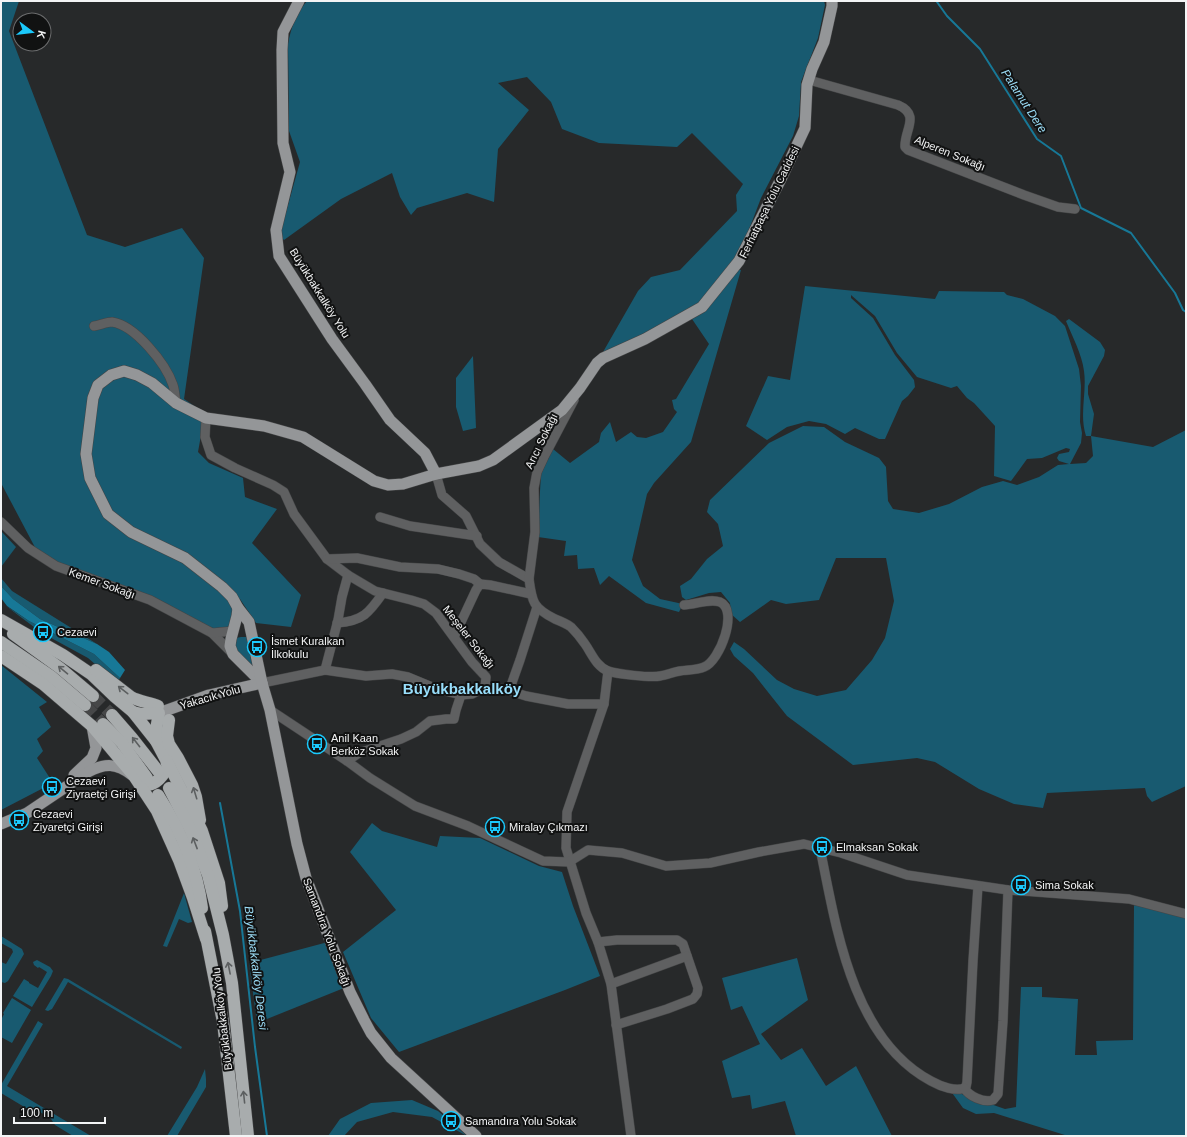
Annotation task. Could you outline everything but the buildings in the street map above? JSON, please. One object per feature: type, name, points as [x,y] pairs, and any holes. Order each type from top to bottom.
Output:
[{"type":"highway","points":[[1,620],[63,655],[91,674],[133,712],[156,741],[202,831],[220,883],[223,935]]},
{"type":"highway","points":[[1,625],[60,668],[89,700],[1,642]]},
{"type":"highway","points":[[63,655],[73,656],[84,661],[131,697],[137,700],[150,702],[162,713],[169,744],[192,785],[196,797],[202,831]]},
{"type":"highway","points":[[1,656],[43,684],[122,743],[147,778]]},
{"type":"highway","points":[[115,697],[106,695],[98,696],[90,702],[87,711],[88,717],[98,725],[157,811],[179,860],[206,938]]},
{"type":"highway","points":[[133,712],[142,714],[162,713]]},
{"type":"highway","points":[[156,741],[156,729],[162,713]]},
{"type":"highway","points":[[112,715],[158,771]]},
{"type":"highway","points":[[134,776],[146,784],[154,783],[168,768],[166,760]]},
{"type":"highway","name":"Büyükbakkalköy Yolu","points":[[169,788],[191,831],[208,875],[223,935],[232,983],[248,1136]]},
{"type":"highway","name":"Büyükbakkalköy Yolu","points":[[158,795],[183,840],[201,895],[206,938],[223,1022],[236,1136]]},
{"type":"main road","name":"Büyükbakkalköy Yolu","points":[[299,1],[283,32],[283,143],[290,172],[276,230],[280,256],[332,339],[390,420],[425,454],[436,474]]},
{"type":"main road","name":"Ferhatpaşa Yolu Caddesi","points":[[262,683],[249,622],[238,608],[232,597],[222,587],[185,558],[131,532],[108,514],[90,478],[86,454],[93,398],[98,386],[111,375],[124,371],[137,375],[152,383],[176,403],[206,418],[264,426],[303,437],[374,481],[388,485],[403,484],[436,474],[479,466],[493,460],[562,410],[580,388],[597,363],[603,358],[645,339],[702,306],[739,261],[805,128],[807,86],[824,42],[832,1]]},
{"type":"main road","points":[[233,654],[230,646],[238,608]]},
{"type":"main road","points":[[233,631],[251,629]]},
{"type":"main road","name":"Kemer Sokağı","points":[[233,654],[262,683]]},
{"type":"main road","name":"Samandıra Yolu Sokağı","points":[[262,683],[270,710],[297,844],[306,878],[330,942],[357,1007],[371,1033],[391,1058],[476,1136]]},
{"type":"main road","name":"Yakacık Yolu","points":[[162,713],[209,695],[262,683]]},
{"type":"main road","points":[[1,818],[22,810],[51,792],[80,770],[92,758],[96,748],[98,725]]},
{"type":"main road","points":[[1,824],[26,813],[98,767],[105,765],[115,766],[134,776]]},
{"type":"street","name":"Alperen Sokağı","points":[[809,80],[898,105],[906,109],[910,117],[910,124],[905,143],[905,147],[908,150],[1024,195],[1058,207],[1075,209]]},
{"type":"street","points":[[94,326],[111,322],[120,324],[143,340],[164,367],[173,384],[176,403]]},
{"type":"street","name":"Arıcı Sokağı","points":[[537,607],[531,594],[529,579],[535,532],[534,488],[544,457],[580,388]]},
{"type":"street","name":"Meşeler Sokağı","points":[[206,418],[205,437],[211,455],[235,468],[273,485],[284,492],[294,514],[326,559],[348,575],[375,591],[424,604],[436,613],[472,662],[486,677],[485,687]]},
{"type":"street","points":[[436,474],[442,495],[466,516],[480,544],[499,562],[529,579]]},
{"type":"street","points":[[380,517],[410,526],[477,536]]},
{"type":"street","name":"Kemer Sokağı","points":[[1,522],[28,548],[56,566],[150,600],[212,633],[233,654]]},
{"type":"street","points":[[326,559],[357,558],[400,567],[438,569],[460,574],[474,579],[480,584],[531,594]]},
{"type":"street","points":[[325,670],[348,575]]},
{"type":"street","points":[[454,637],[480,584]]},
{"type":"street","points":[[337,623],[350,622],[360,619],[371,610],[383,593]]},
{"type":"street","points":[[509,691],[537,607],[548,615],[570,626],[585,643],[598,664],[608,671],[619,674],[659,676],[677,671],[705,668],[717,656],[726,636],[728,623],[726,609],[721,602],[713,601],[684,605]]},
{"type":"street","points":[[212,633],[233,631]]},
{"type":"street","points":[[262,683],[325,670],[366,676],[392,674],[408,677],[461,695],[472,694],[485,687],[568,704],[604,704]]},
{"type":"street","points":[[608,671],[604,704],[567,812],[566,848],[569,862],[598,942],[611,984],[631,1136]]},
{"type":"street","points":[[347,761],[359,752],[401,740],[416,732],[430,721],[454,719],[461,695]]},
{"type":"street","points":[[270,710],[370,778],[415,806],[468,826],[543,861],[569,862],[588,850],[622,853],[666,866],[710,863],[804,844],[841,853],[907,875],[1008,890],[1129,899],[1186,914]]},
{"type":"street","points":[[820,848],[844,952],[856,987],[875,1027],[899,1058],[923,1076],[936,1084],[959,1089],[964,1088]]},
{"type":"street","points":[[964,1088],[967,1082],[978,886]]},
{"type":"street","points":[[964,1088],[970,1094],[987,1101],[993,1100],[998,1094],[1003,1021],[1008,890]]},
{"type":"street","points":[[598,942],[617,940],[679,941],[683,944],[698,988],[697,994],[693,999],[616,1025]]},
{"type":"street","points":[[611,984],[686,956]]},
{"type":"shaded area","points":[[1,1],[19,1],[15,12],[12,12],[12,22],[9,31],[12,39],[12,52],[17,52],[87,235],[125,247],[182,228],[204,258],[184,399],[205,413],[198,452],[209,463],[243,478],[245,497],[277,509],[252,543],[301,595],[291,627],[256,623],[240,599],[232,604],[236,617],[230,632],[207,627],[66,571],[38,553],[1,483]]},
{"type":"shaded area","points":[[307,1],[824,1],[825,5],[818,38],[801,82],[799,116],[793,136],[761,198],[742,248],[736,258],[701,302],[639,338],[603,352],[638,291],[651,277],[680,270],[737,211],[736,195],[743,184],[692,133],[677,147],[599,143],[562,129],[551,102],[527,77],[498,83],[529,110],[498,149],[494,202],[467,193],[417,208],[411,215],[400,197],[392,173],[341,199],[284,240],[281,237],[281,230],[300,162],[289,131],[288,44],[294,21]]},
{"type":"shaded area","points":[[737,269],[741,270],[691,442],[654,483],[647,494],[632,560],[643,586],[660,599],[683,604],[679,612],[646,603],[609,576],[600,585],[594,568],[578,569],[577,555],[564,556],[566,541],[538,537],[541,474],[553,449],[570,463],[599,442],[601,433],[610,422],[616,442],[631,432],[637,437],[646,438],[663,432],[677,412],[674,409],[672,400],[676,399],[709,344],[692,319],[704,312]]},
{"type":"shaded area","points":[[805,286],[935,299],[939,291],[1004,292],[1007,295],[1023,299],[1055,316],[1065,326],[1079,369],[1081,386],[1081,443],[1070,464],[1086,463],[1093,456],[1091,436],[1153,447],[1186,430],[1186,786],[1152,802],[1147,796],[1145,788],[1047,793],[1043,808],[1014,804],[979,789],[935,762],[917,758],[853,765],[787,716],[753,673],[734,656],[730,649],[734,642],[744,649],[777,680],[794,689],[817,696],[846,690],[872,660],[885,638],[894,601],[886,558],[836,558],[819,600],[786,604],[771,600],[740,622],[731,614],[730,603],[721,592],[709,593],[686,600],[682,597],[680,586],[691,579],[707,559],[723,546],[718,524],[707,512],[710,500],[769,443],[803,426],[824,427],[845,442],[879,458],[886,467],[888,501],[893,509],[919,513],[949,504],[982,487],[1003,481],[1017,485],[1039,477],[1058,465],[1069,464],[1059,461],[1057,458],[1059,454],[1069,452],[1070,449],[1066,448],[1042,458],[1027,459],[1011,481],[994,476],[995,426],[957,386],[951,388],[917,377],[897,353],[875,316],[851,295],[851,298],[873,318],[895,355],[914,380],[915,387],[902,401],[885,439],[879,439],[855,428],[845,434],[826,424],[809,421],[787,427],[767,440],[746,426],[768,376],[790,380]]},
{"type":"shaded area","points":[[1069,319],[1100,342],[1105,350],[1104,356],[1088,386],[1088,394],[1094,414],[1091,436],[1086,436],[1084,428],[1084,371],[1079,352],[1066,321]]},
{"type":"shaded area","points":[[473,356],[476,428],[463,431],[456,407],[456,378]]},
{"type":"shaded area","points":[[1,531],[16,547],[1,567]]},
{"type":"shaded area","points":[[1,578],[12,591],[97,644],[40,619],[13,599],[1,586]]},
{"type":"shaded area","points":[[1,586],[13,599],[40,619],[97,644],[109,652],[125,670],[120,678],[94,654],[29,621],[7,606],[1,598]]},
{"type":"shaded area","points":[[6,606],[29,621],[94,654],[120,678],[117,683],[88,658],[42,633]]},
{"type":"shaded area","points":[[246,637],[252,641],[257,673],[237,650],[234,644],[236,638]]},
{"type":"shaded area","points":[[1,665],[47,702],[39,707],[51,727],[37,739],[43,751],[37,758],[53,783],[1,810]]},
{"type":"shaded area","points":[[372,823],[382,831],[437,847],[440,836],[480,838],[539,866],[562,872],[573,906],[600,976],[399,1052],[371,1018],[343,952],[396,910],[350,852]]},
{"type":"shaded area","points":[[184,893],[192,922],[188,923],[179,919],[167,947],[163,946]]},
{"type":"shaded area","points":[[1134,905],[1186,917],[1186,1136],[1068,1136],[994,1113],[976,1114],[963,1108],[950,1090],[1005,1109],[1016,1107],[1021,987],[1042,987],[1042,997],[1078,999],[1075,1055],[1097,1055],[1096,1041],[1133,1040]]},
{"type":"shaded area","points":[[1,936],[22,949],[24,954],[8,981],[5,983],[1,982],[1,962],[6,964],[13,952],[12,949],[1,943]]},
{"type":"shaded area","points":[[328,942],[344,988],[257,1023],[249,963]]},
{"type":"shaded area","points":[[797,958],[808,1000],[761,1034],[781,1060],[802,1048],[826,1086],[856,1066],[892,1136],[796,1136],[785,1101],[752,1109],[750,1095],[732,1098],[722,1061],[760,1044],[742,1006],[731,1010],[722,978]]},
{"type":"shaded area","points":[[37,960],[50,967],[53,971],[32,1007],[13,996],[24,979],[38,988],[47,972],[34,965],[33,962]]},
{"type":"shaded area","points":[[64,978],[182,1047],[181,1049],[68,982],[52,1009],[48,1011],[45,1010]]},
{"type":"shaded area","points":[[12,998],[31,1010],[12,1043],[1,1037],[1,1020],[4,1014],[3,1013]]},
{"type":"shaded area","points":[[38,1021],[43,1024],[7,1086],[91,1136],[73,1136],[55,1125],[51,1119],[34,1108],[26,1108],[1,1093],[1,1085]]},
{"type":"shaded area","points":[[205,1069],[206,1087],[177,1136],[167,1136],[197,1087]]},
{"type":"shaded area","points":[[412,1100],[438,1111],[467,1136],[432,1117],[393,1112],[357,1122],[344,1136],[328,1136],[340,1119],[371,1103]]},
{"type":"waterway","name":"Palamut Dere","points":[[937,2],[947,16],[980,49],[1037,139],[1061,156],[1081,208],[1131,233],[1175,293],[1183,310],[1186,312]]},
{"type":"waterway","name":"Büyükbakkalköy Deresi","points":[[220,803],[240,911],[255,1047],[267,1136]]},
{"type":"tunnel","points":[[93,696],[112,715]]},
{"type":"tunnel","points":[[85,705],[103,724]]},
{"type":"place","name":"Cezaevi","points":[[43,632]]},
{"type":"place","name":"İsmet Kuralkan İlkokulu","points":[[257,647]]},
{"type":"place","name":"Anil Kaan Berköz Sokak","points":[[317,744]]},
{"type":"place","name":"Cezaevi Ziyraetçi Girişi","points":[[52,787]]},
{"type":"place","name":"Cezaevi Ziyaretçi Girişi","points":[[19,820]]},
{"type":"place","name":"Miralay Çıkmazı","points":[[495,827]]},
{"type":"place","name":"Elmaksan Sokak","points":[[822,847]]},
{"type":"place","name":"Sima Sokak","points":[[1021,885]]},
{"type":"place","name":"Samandıra Yolu Sokak","points":[[451,1121]]},
{"type":"district","name":"Büyükbakkalköy","points":[[462,689]]}]
